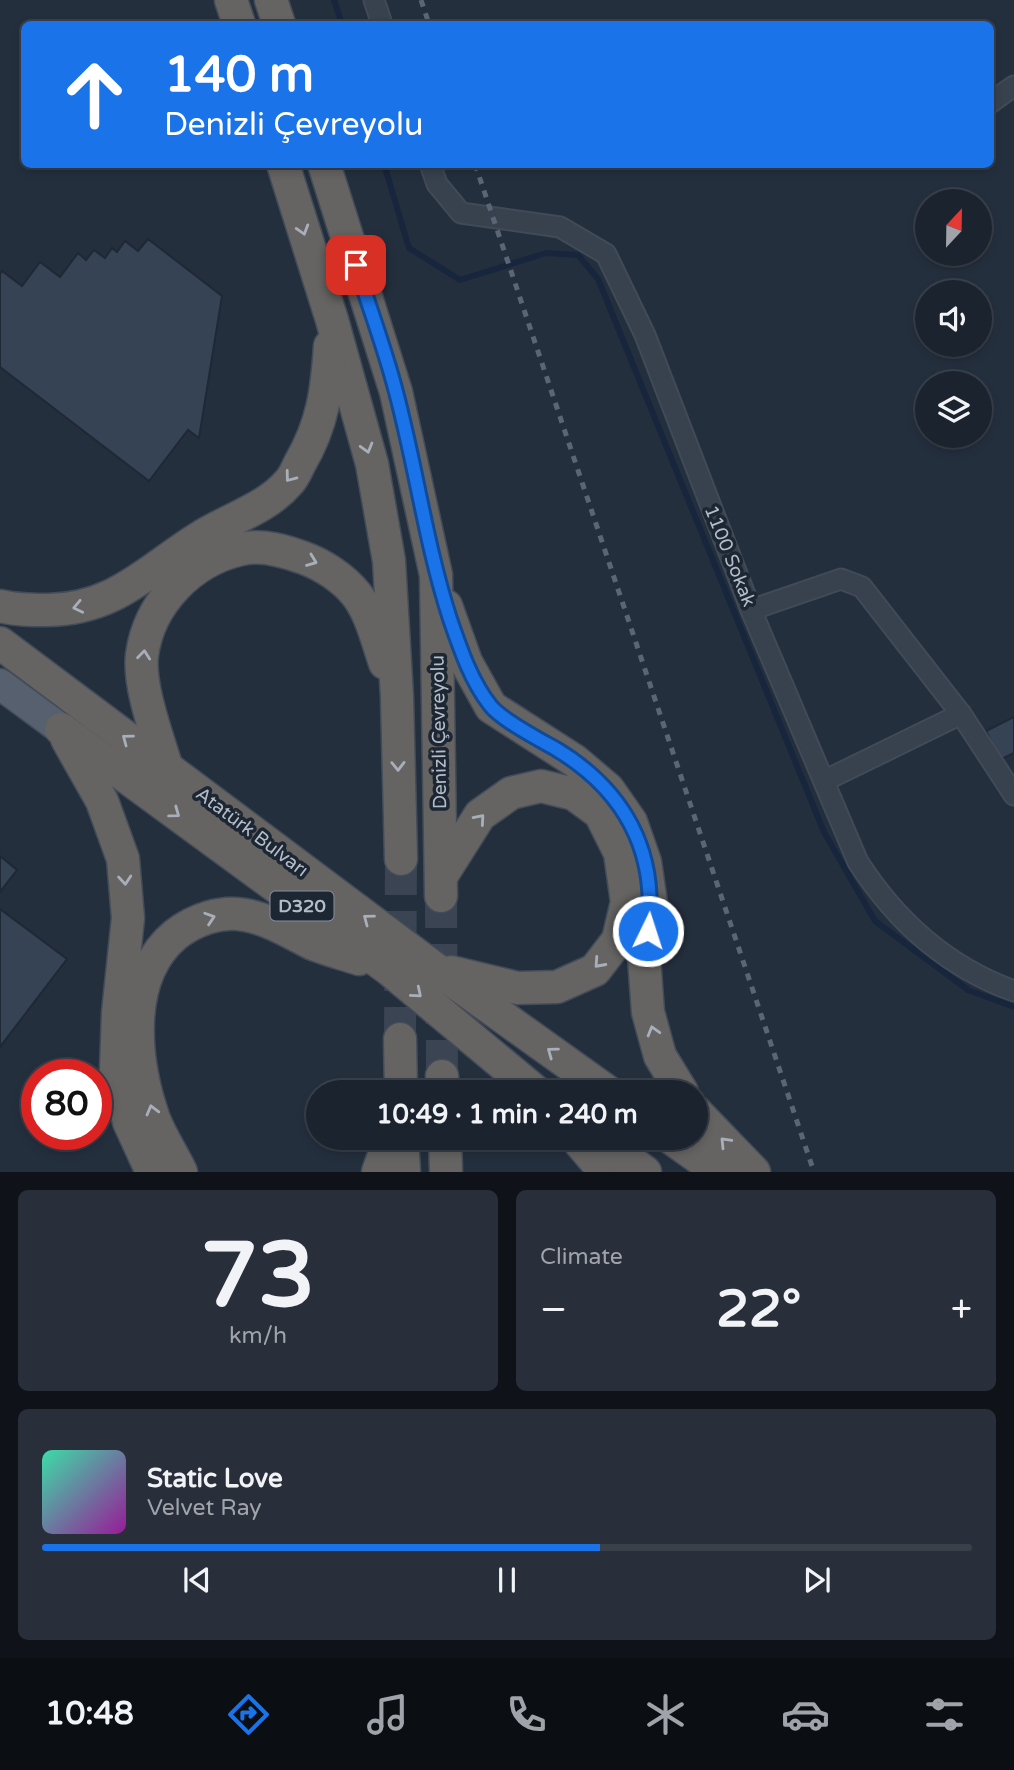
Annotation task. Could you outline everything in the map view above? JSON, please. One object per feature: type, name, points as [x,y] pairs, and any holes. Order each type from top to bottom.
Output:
[{"type":"highway","points":[[231,0],[238,21]]},
{"type":"highway","points":[[271,0],[278,21]]},
{"type":"highway","points":[[284,168],[332,320],[372,464],[389,561],[397,697],[401,859]]},
{"type":"highway","name":"Denizli Çevreyolu","points":[[325,168],[396,392],[436,575],[441,885],[480,815],[511,793],[541,786],[574,794],[600,813],[620,853],[626,902],[618,940],[595,970],[557,987],[517,988],[433,967]]},
{"type":"highway","points":[[0,606],[17,610],[72,610],[104,601],[134,584],[163,561],[206,534],[259,507],[289,482],[314,438],[327,391],[332,320]]},
{"type":"highway","points":[[167,769],[146,700],[142,655],[155,613],[179,581],[209,561],[243,548],[280,550],[323,565],[355,593],[370,620],[397,697]]},
{"type":"highway","points":[[436,575],[466,662],[491,707],[575,761],[608,789],[631,822],[645,862],[651,903],[644,958],[648,1012],[660,1056],[675,1080]]},
{"type":"highway","name":"Atatürk Bulvarı","points":[[0,643],[433,967],[591,1080]]},
{"type":"highway","points":[[61,729],[102,801],[123,859],[128,918],[118,1013],[116,1070],[129,1122],[152,1171]]},
{"type":"highway","name":"Atatürk Bulvarı","points":[[61,729],[390,970],[521,1080]]},
{"type":"highway","name":"D320","points":[[181,1171],[155,1121],[141,1067],[139,1005],[148,970],[162,946],[183,929],[215,914],[244,914],[285,929],[315,944],[390,970]]},
{"type":"highway","points":[[400,1040],[401,1080]]},
{"type":"highway","points":[[708,1124],[754,1171]]},
{"type":"highway","points":[[378,1171],[386,1150]]},
{"type":"highway","points":[[403,1150],[404,1171]]},
{"type":"highway","points":[[445,1150],[446,1171]]},
{"type":"highway","points":[[587,1150],[605,1171]]},
{"type":"highway","points":[[615,1150],[645,1171]]},
{"type":"highway","points":[[688,1150],[719,1171]]},
{"type":"main road","name":"Atatürk Bulvarı","points":[[0,684],[61,729]]},
{"type":"street","points":[[374,0],[381,21]]},
{"type":"street","points":[[994,100],[1014,86]]},
{"type":"street","name":"1100 Sokak","points":[[431,168],[437,184],[461,213],[560,227],[606,254],[645,335],[751,610],[858,862],[876,890],[930,945],[967,971],[1014,991]]},
{"type":"street","points":[[751,610],[841,579],[862,587],[961,714],[1014,795]]},
{"type":"street","points":[[824,781],[961,714]]},
{"type":"building","points":[[148,239],[222,296],[199,438],[188,430],[149,481],[0,367],[2,271],[22,286],[40,262],[60,277],[78,253],[86,260],[94,250],[105,258],[112,248],[117,252],[125,241],[138,251]]},
{"type":"building","points":[[1014,717],[1014,753],[1000,760],[986,731]]},
{"type":"building","points":[[0,856],[17,870],[0,892]]},
{"type":"building","points":[[0,909],[67,959],[0,1047]]},
{"type":"waterway","points":[[334,0],[341,21]]},
{"type":"waterway","points":[[385,168],[409,248],[460,280],[546,253],[578,255],[598,279],[824,832],[875,921],[968,990],[1014,1007]]},
{"type":"tunnel","points":[[400,1039],[401,859]]},
{"type":"tunnel","points":[[441,896],[442,1076]]},
{"type":"railway","points":[[421,0],[428,21]]},
{"type":"railway","points":[[476,168],[814,1172]]},
{"type":"route","points":[[356,265],[396,392],[436,575],[466,662],[491,707],[575,761],[608,789],[631,822],[645,862],[651,903],[648,931]]}]
